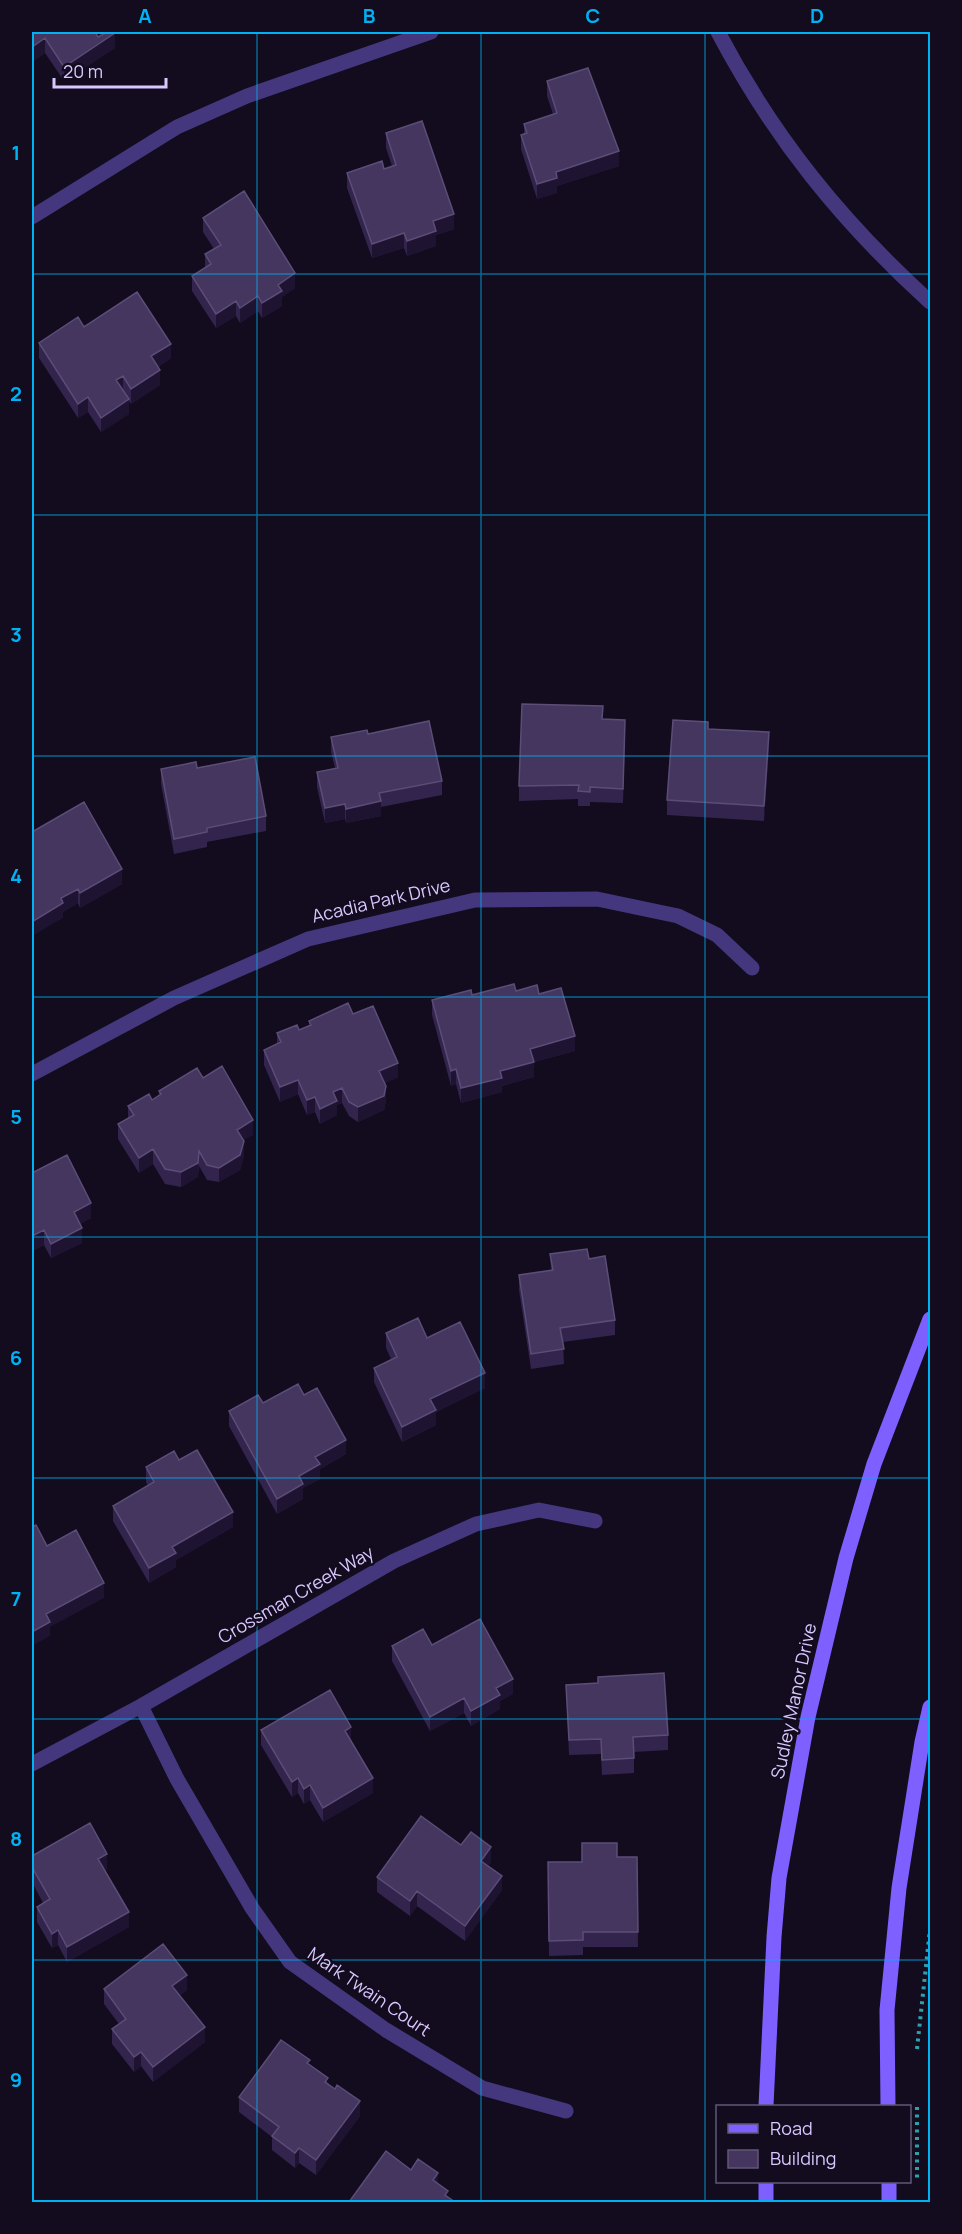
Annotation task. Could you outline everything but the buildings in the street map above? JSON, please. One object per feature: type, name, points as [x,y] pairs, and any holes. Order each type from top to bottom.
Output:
[{"type":"main road","name":"Sudley Manor Drive","points":[[766,2105],[779,1878],[808,1717],[846,1558],[874,1464],[930,1319]]},
{"type":"main road","points":[[888,2105],[887,2010],[898,1888],[930,1707]]},
{"type":"main road","points":[[766,2183],[766,2202]]},
{"type":"main road","points":[[889,2183],[889,2202]]},
{"type":"street","points":[[32,218],[177,128],[247,96],[431,32]]},
{"type":"street","points":[[718,32],[742,78],[791,151],[848,222],[930,302]]},
{"type":"street","name":"Acadia Park Drive","points":[[32,1074],[174,998],[308,939],[475,900],[597,899],[678,916],[717,935],[752,968]]},
{"type":"street","name":"Crossman Creek Way","points":[[32,1764],[141,1706],[394,1561],[476,1524],[539,1510],[595,1521]]},
{"type":"street","name":"Mark Twain Court","points":[[141,1706],[177,1779],[252,1908],[290,1962],[386,2030],[482,2088],[566,2111]]},
{"type":"path","points":[[917,2059],[930,1929]]},
{"type":"path","points":[[917,2107],[917,2179]]}]
